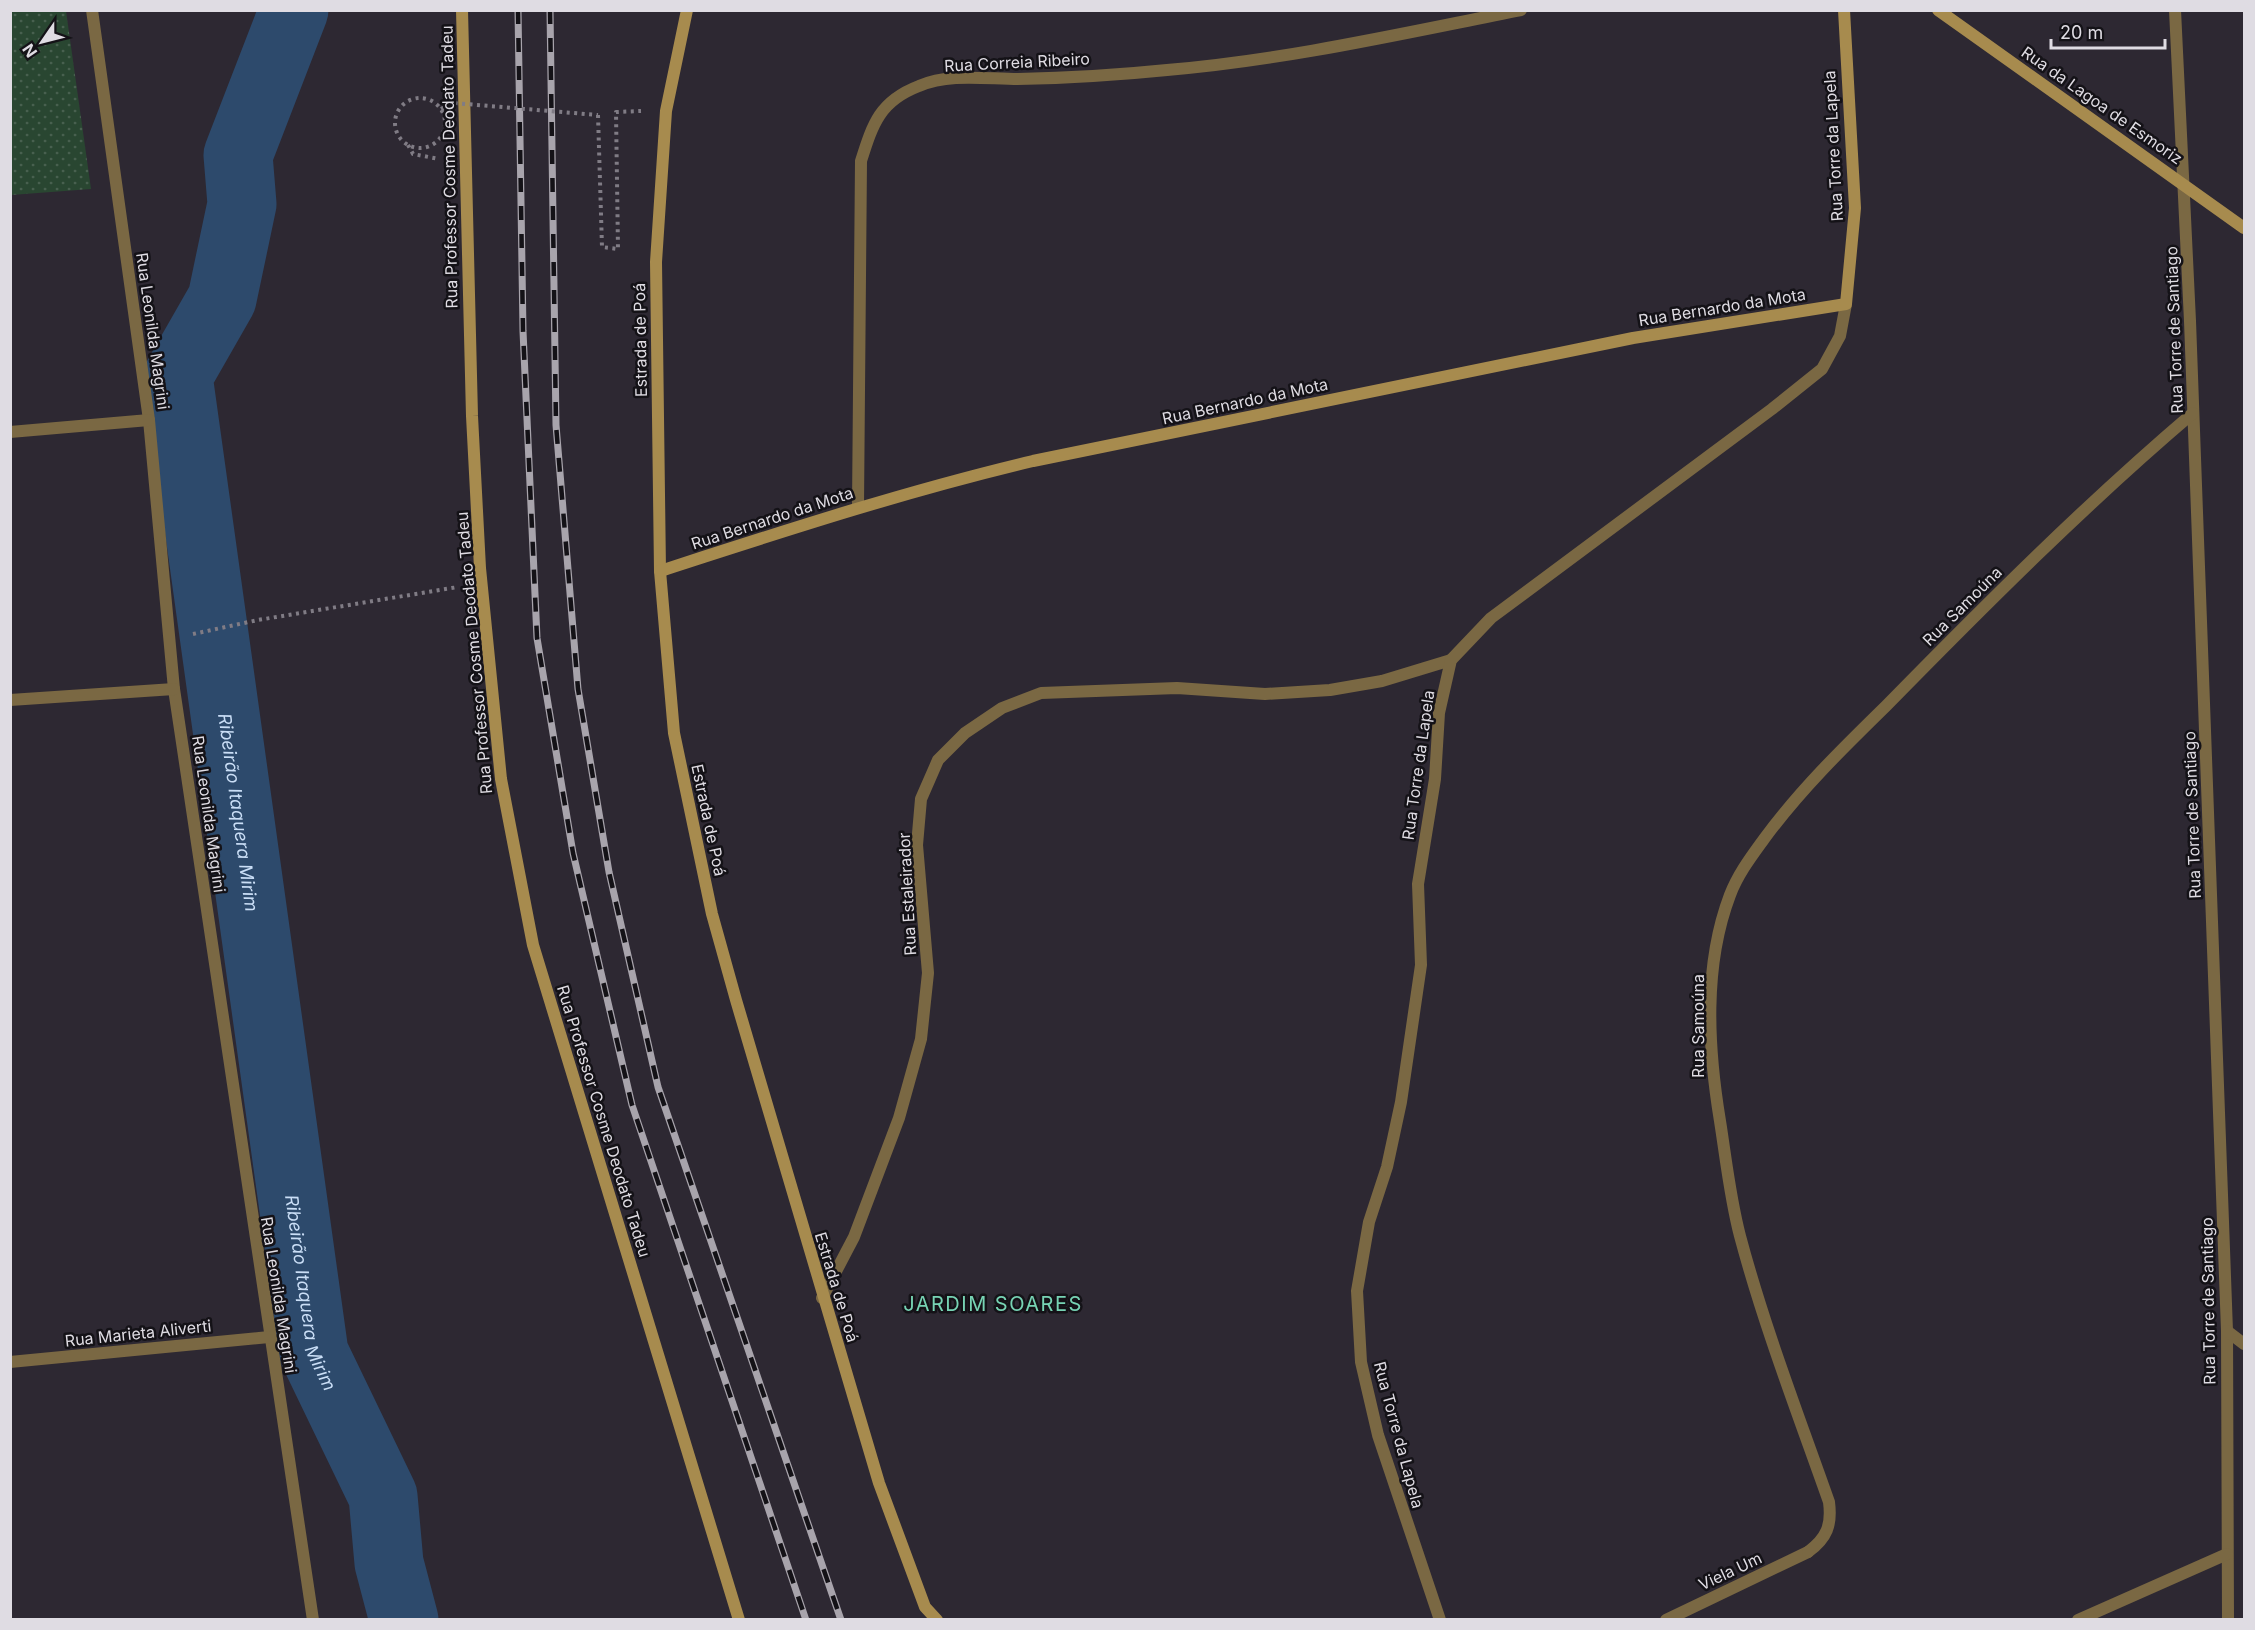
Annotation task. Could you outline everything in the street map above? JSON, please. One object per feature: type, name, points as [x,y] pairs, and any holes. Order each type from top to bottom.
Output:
[{"type":"main road","name":"Rua Professor Cosme Deodato Tadeu","points":[[462,10],[472,416],[482,583],[501,779],[533,945],[739,1620]]},
{"type":"main road","name":"Estrada de Poá","points":[[687,10],[666,111],[656,261],[660,571],[674,733],[692,824],[730,978],[822,1298],[879,1483],[925,1613],[937,1620]]},
{"type":"main road","name":"Rua Torre da Lapela","points":[[1844,10],[1855,208],[1846,304]]},
{"type":"main road","name":"Rua da Lagoa de Esmoriz","points":[[1938,10],[2244,228]]},
{"type":"main road","name":"Rua Bernardo da Mota","points":[[660,571],[858,506],[942,482],[1033,461],[1633,338],[1846,304]]},
{"type":"street","name":"Rua Leonilda Magrini","points":[[92,10],[149,420],[174,689],[268,1337],[313,1620]]},
{"type":"street","name":"Rua Correia Ribeiro","points":[[858,506],[861,161],[871,129],[891,99],[921,85],[959,78],[1018,79],[1168,70],[1297,54],[1521,10]]},
{"type":"street","name":"Rua Torre de Santiago","points":[[2175,10],[2193,412],[2227,1331],[2228,1620]]},
{"type":"street","name":"Rua Torre da Lapela","points":[[1440,1620],[1378,1435],[1361,1362],[1357,1292],[1369,1222],[1387,1167],[1401,1102],[1421,965],[1418,884],[1435,779],[1439,713],[1451,660],[1491,618],[1772,409],[1822,369],[1840,336],[1846,304]]},
{"type":"street","name":"Rua Samoúna","points":[[1808,1552],[1823,1540],[1831,1520],[1829,1502],[1772,1340],[1740,1235],[1728,1179],[1713,1077],[1711,1007],[1714,967],[1730,895],[1743,868],[1792,800],[2018,573],[2120,475],[2193,412]]},
{"type":"street","points":[[10,432],[149,420]]},
{"type":"street","name":"Rua Estaleirador","points":[[822,1298],[854,1238],[899,1118],[921,1039],[928,973],[917,845],[921,799],[938,760],[965,733],[1002,708],[1041,693],[1177,688],[1265,694],[1330,690],[1382,681],[1451,660]]},
{"type":"street","points":[[10,700],[174,689]]},
{"type":"street","points":[[2227,1331],[2244,1344]]},
{"type":"street","name":"Rua Marieta Aliverti","points":[[10,1362],[268,1337]]},
{"type":"street","name":"Viela Um","points":[[1666,1620],[1808,1552]]},
{"type":"street","points":[[2078,1620],[2227,1554]]},
{"type":"path","points":[[423,98],[433,101],[441,109],[445,120],[444,130],[438,140],[429,146],[418,148],[408,144],[399,136],[396,115],[402,105],[412,99],[423,98]]},
{"type":"path","points":[[441,109],[453,103],[598,115],[602,247],[618,249],[616,112],[666,111]]},
{"type":"path","points":[[408,144],[413,154],[432,159],[464,159]]},
{"type":"path","points":[[195,634],[482,583]]},
{"type":"green space","points":[[11,10],[66,11],[91,189],[11,195]]},
{"type":"waterway","name":"Ribeirão Itaquera Mirim","points":[[294,10],[238,155],[242,204],[222,299],[178,376],[314,1353],[383,1496],[389,1563],[404,1620]]},
{"type":"railway","points":[[518,10],[523,331],[537,638],[573,853],[632,1105],[806,1620]]},
{"type":"railway","points":[[550,10],[556,425],[578,689],[609,872],[658,1087],[841,1620]]},
{"type":"district","name":"JARDIM SOARES","points":[[993,1304]]}]
